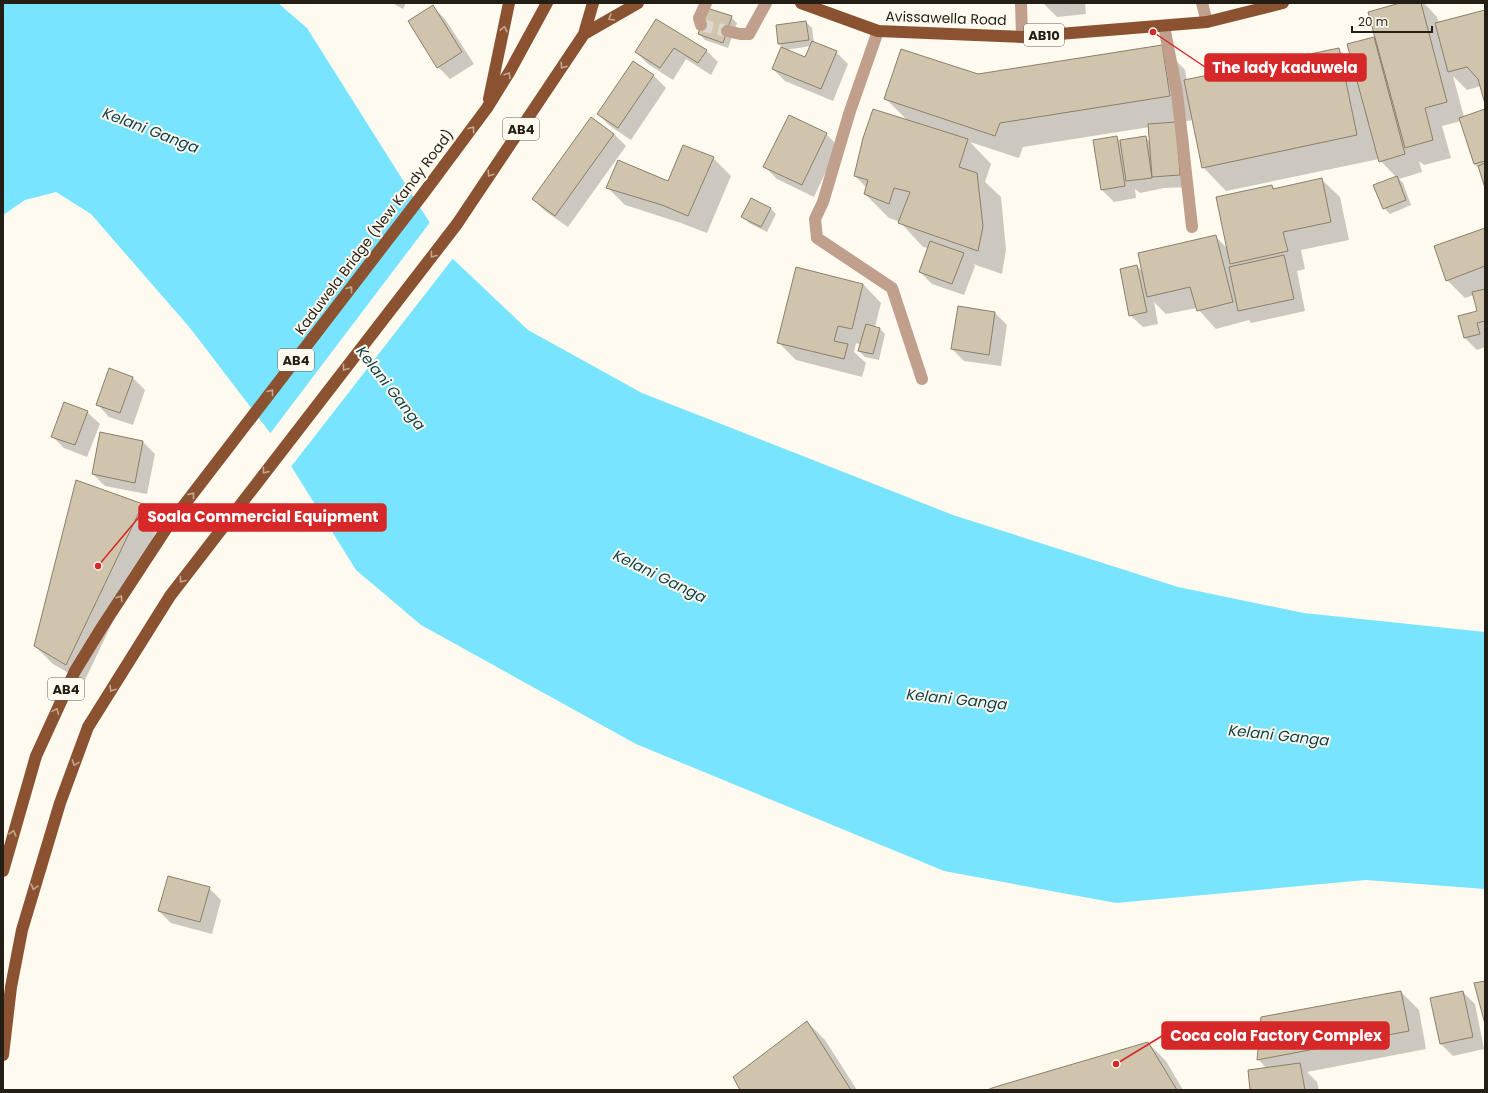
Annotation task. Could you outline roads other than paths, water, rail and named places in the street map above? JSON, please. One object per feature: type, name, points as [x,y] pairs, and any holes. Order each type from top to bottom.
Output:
[{"type":"main road","points":[[487,108],[509,3]]},
{"type":"main road","name":"AB4","points":[[487,108],[510,72],[547,3]]},
{"type":"main road","name":"AB4","points":[[3,1055],[11,988],[22,930],[60,803],[88,726],[170,596],[457,224],[584,34],[593,3]]},
{"type":"main road","points":[[584,34],[638,3]]},
{"type":"main road","name":"Avissawella Road","points":[[801,3],[878,31],[1022,36],[1207,22],[1283,3]]},
{"type":"main road","name":"Kaduwela Bridge (New Kandy Road)","points":[[3,871],[36,756],[72,678],[102,627],[168,526],[423,194],[487,108]]},
{"type":"street","points":[[701,25],[699,18],[706,3]]},
{"type":"street","points":[[727,31],[740,34],[749,34],[766,3]]},
{"type":"street","points":[[1021,3],[1022,36]]},
{"type":"street","points":[[1202,3],[1207,22]]},
{"type":"street","points":[[1164,26],[1177,93],[1192,227]]},
{"type":"street","points":[[878,31],[850,111],[823,202],[815,219],[817,238],[892,288],[922,379]]},
{"type":"water","name":"Kelani Ganga","points":[[3,3],[278,3],[307,28],[452,258],[528,330],[642,393],[953,515],[1178,587],[1304,613],[1485,632],[1485,889],[1366,880],[1116,903],[944,871],[636,744],[421,625],[356,570],[271,434],[190,328],[91,214],[56,192],[25,200],[3,215]]},
{"type":"tunnel","points":[[701,25],[727,31]]},
{"type":"place","name":"The lady kaduwela","points":[[1153,32]]},
{"type":"place","name":"Soala Commercial Equipment","points":[[98,566]]},
{"type":"place","name":"Coca cola Factory Complex","points":[[1116,1064]]}]
